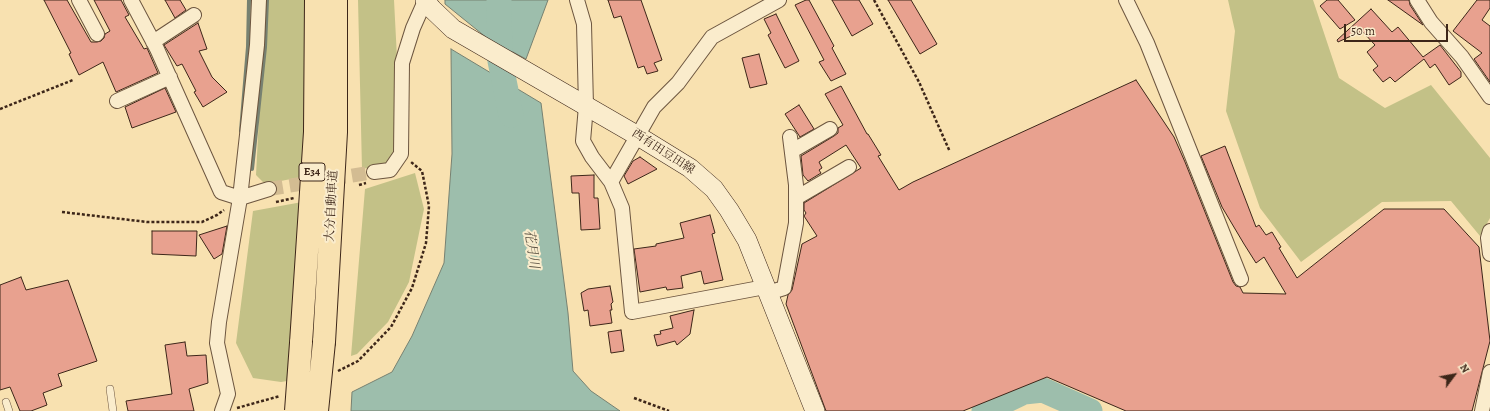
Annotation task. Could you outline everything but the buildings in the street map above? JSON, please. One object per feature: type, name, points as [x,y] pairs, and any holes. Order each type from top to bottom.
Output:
[{"type":"highway","name":"大分自動車道","points":[[296,411],[315,132],[316,0]]},
{"type":"highway","name":"大分自動車道","points":[[317,411],[324,342],[336,132],[336,0]]},
{"type":"main road","name":"西有田豆田線","points":[[429,3],[453,29],[638,136],[690,168],[714,189],[729,210],[746,240],[814,410]]},
{"type":"street","points":[[79,0],[97,34]]},
{"type":"street","points":[[131,0],[170,77],[221,192],[240,198],[271,196]]},
{"type":"street","points":[[226,410],[228,394],[217,343],[240,198],[257,45],[259,0]]},
{"type":"street","points":[[577,0],[584,24],[580,102],[583,141],[592,157],[611,182],[622,208],[632,312],[784,288],[796,223],[796,185],[790,137]]},
{"type":"street","points":[[611,182],[654,107],[678,83],[712,37],[779,0]]},
{"type":"street","points":[[1126,0],[1147,43],[1241,279]]},
{"type":"street","points":[[1417,0],[1431,22],[1462,57],[1490,97]]},
{"type":"street","points":[[374,172],[390,170],[401,154],[402,63],[413,28],[429,3]]},
{"type":"street","points":[[153,42],[194,15]]},
{"type":"street","points":[[117,101],[170,77]]},
{"type":"street","points":[[792,151],[830,129]]},
{"type":"street","points":[[796,198],[849,166]]},
{"type":"street","points":[[1490,231],[1488,238],[1490,254]]},
{"type":"street","points":[[1482,411],[1490,372]]},
{"type":"lane","points":[[110,389],[113,411]]},
{"type":"lane","points":[[6,402],[9,411]]},
{"type":"path","points":[[874,0],[919,82],[950,152]]},
{"type":"path","points":[[0,109],[73,80]]},
{"type":"path","points":[[337,371],[358,361],[391,327],[412,288],[426,244],[429,206],[422,171],[401,154]]},
{"type":"path","points":[[271,196],[294,198]]},
{"type":"path","points":[[62,212],[148,222],[202,222],[217,215],[240,198]]},
{"type":"path","points":[[226,410],[280,396]]},
{"type":"path","points":[[634,398],[669,411]]},
{"type":"shaded area","points":[[265,0],[313,0],[312,175],[265,184],[256,175]]},
{"type":"shaded area","points":[[358,0],[394,0],[397,58],[397,150],[385,165],[362,169]]},
{"type":"shaded area","points":[[1228,0],[1313,0],[1339,78],[1385,108],[1431,85],[1490,158],[1490,218],[1480,236],[1451,201],[1382,202],[1301,262],[1260,208],[1226,111],[1235,31]]},
{"type":"shaded area","points":[[415,173],[424,209],[409,282],[388,322],[357,354],[351,356],[365,189]]},
{"type":"shaded area","points":[[313,200],[306,378],[281,382],[253,378],[236,343],[253,211]]},
{"type":"water","points":[[445,0],[548,0],[526,59],[487,38],[445,4]]},
{"type":"water","points":[[451,49],[541,103],[568,313],[573,371],[591,391],[620,411],[351,411],[352,392],[392,372],[412,336],[444,263],[452,154]]},
{"type":"waterway","points":[[241,131],[248,47],[249,0]]},
{"type":"waterway","points":[[252,169],[265,47],[267,0]]},
{"type":"waterway","name":"花月川","points":[[499,0],[500,61],[511,115]]},
{"type":"waterway","points":[[984,411],[1024,392],[1043,390],[1090,411]]},
{"type":"tunnel","points":[[269,189],[374,172]]}]
